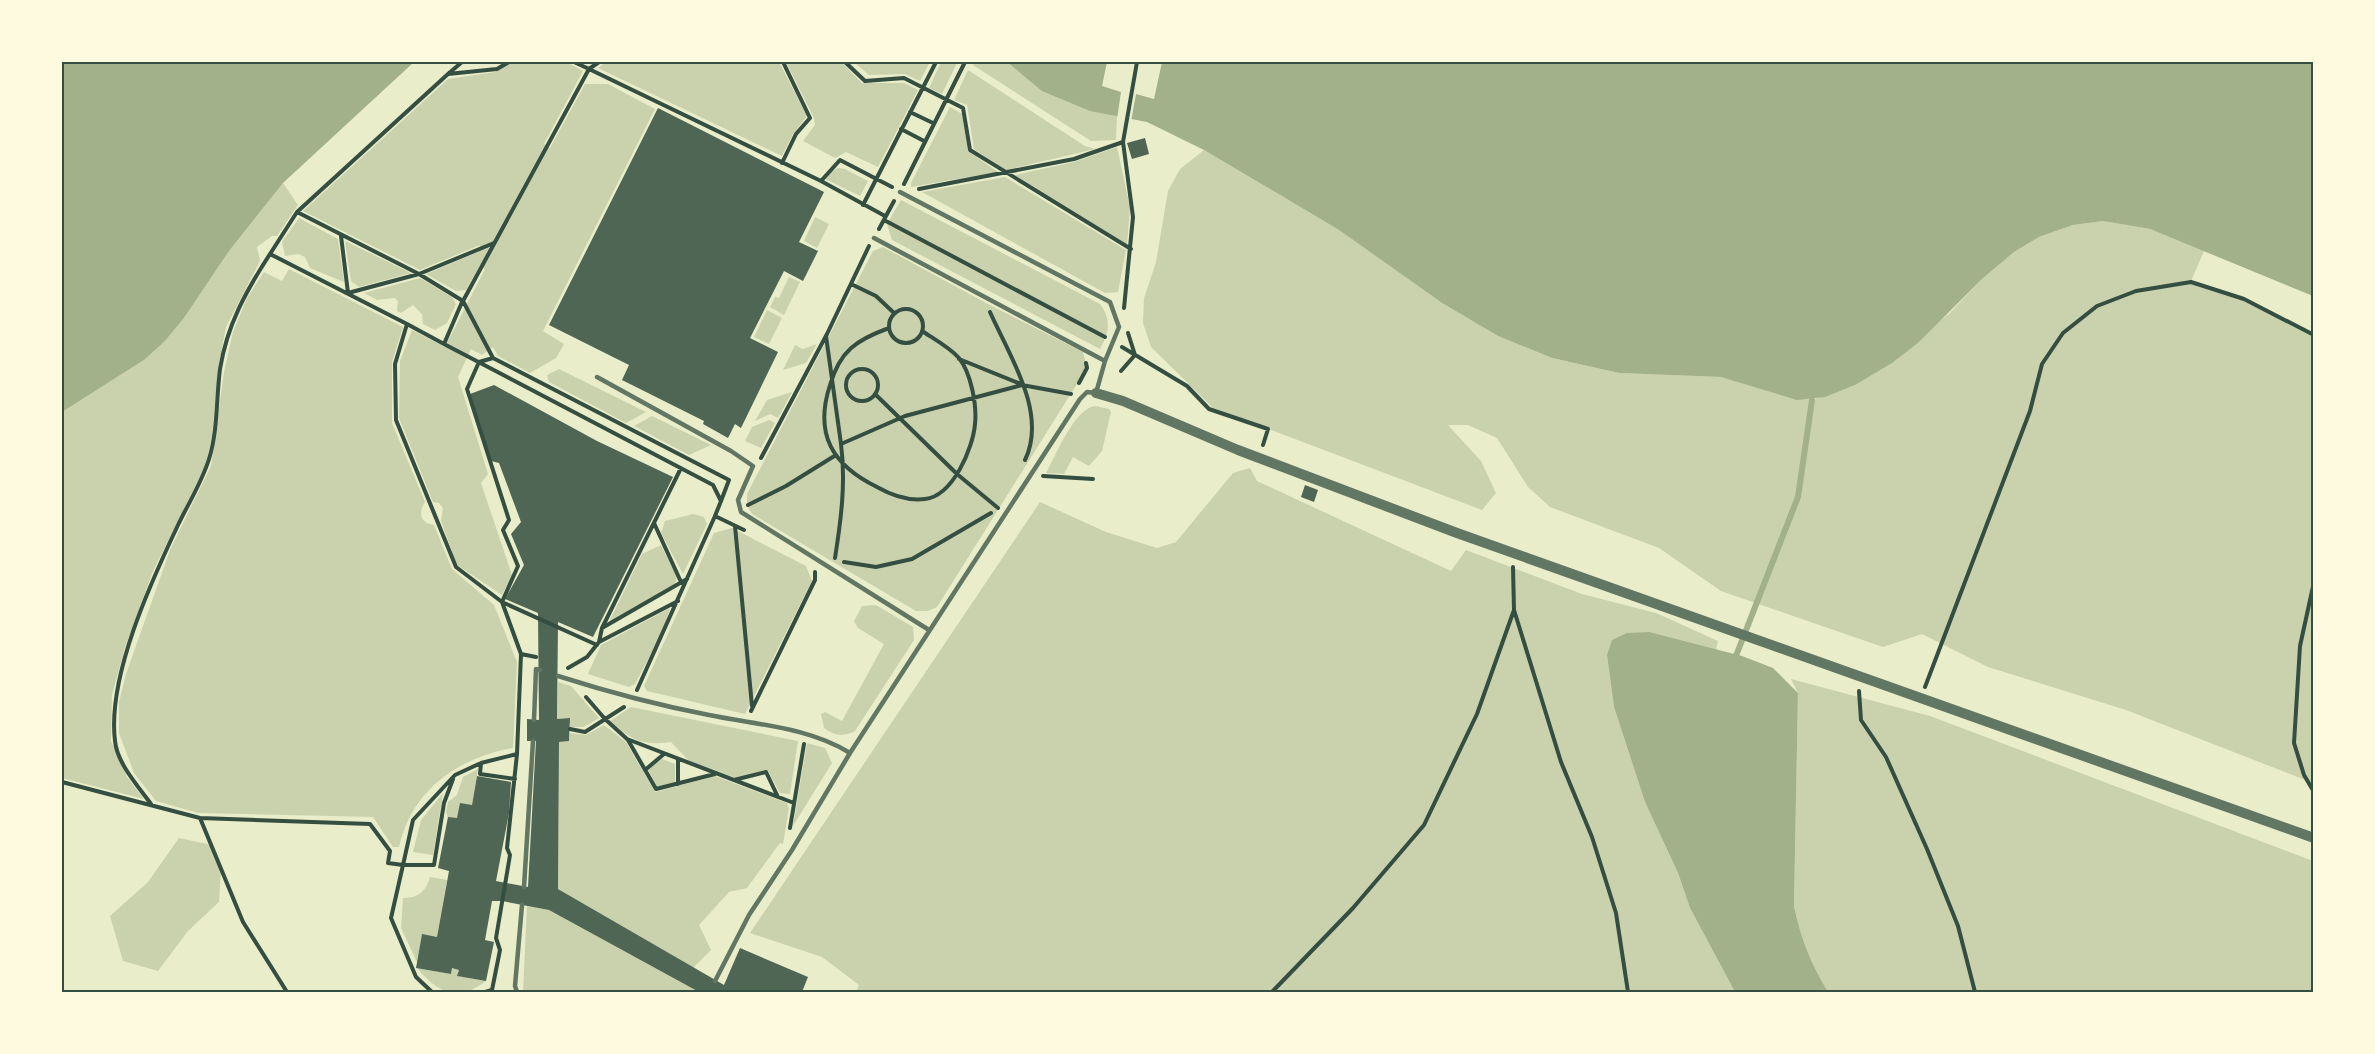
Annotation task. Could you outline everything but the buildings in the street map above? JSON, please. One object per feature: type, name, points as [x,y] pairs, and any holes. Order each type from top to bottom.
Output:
[{"type":"street","points":[[1096,393],[1123,401],[1258,458],[1457,533],[2313,837]]},
{"type":"lane","points":[[715,981],[749,915],[929,630],[1080,399],[1087,392],[1096,393],[1105,361],[1119,327],[1110,302],[900,192]]},
{"type":"lane","points":[[872,241],[1105,361]]},
{"type":"lane","points":[[597,377],[731,451],[753,466],[738,500],[741,512],[929,630]]},
{"type":"lane","points":[[534,720],[536,669],[540,670]]},
{"type":"lane","points":[[558,676],[633,700],[770,725],[828,739],[850,753]]},
{"type":"lane","points":[[524,887],[533,741]]},
{"type":"lane","points":[[517,993],[515,986],[522,905]]},
{"type":"path","points":[[151,804],[130,775],[115,743],[115,696],[155,573],[207,467],[215,442],[220,371],[228,330],[247,290],[297,212],[462,62]]},
{"type":"path","points":[[448,74],[497,69],[509,62]]},
{"type":"path","points":[[574,62],[821,181],[884,218],[1114,342],[1187,386],[1209,409],[1268,429],[1258,458]]},
{"type":"path","points":[[444,344],[463,301],[589,69],[599,62]]},
{"type":"path","points":[[782,163],[796,134],[810,118],[783,62]]},
{"type":"path","points":[[845,62],[865,81],[904,78],[963,108],[970,150],[1131,249]]},
{"type":"path","points":[[864,205],[936,62]]},
{"type":"path","points":[[753,466],[763,460],[872,241],[900,192],[963,62]]},
{"type":"path","points":[[1126,320],[1124,309],[1133,217],[1123,142],[1137,62]]},
{"type":"path","points":[[910,112],[933,123]]},
{"type":"path","points":[[901,129],[924,141]]},
{"type":"path","points":[[821,181],[840,160],[900,192],[1074,159],[1123,142]]},
{"type":"path","points":[[297,212],[419,274],[463,301],[494,358],[729,480],[688,579],[633,700],[585,732],[570,729]]},
{"type":"path","points":[[341,236],[348,293]]},
{"type":"path","points":[[872,241],[877,245]]},
{"type":"path","points":[[348,293],[419,274],[495,243]]},
{"type":"path","points":[[270,254],[713,484],[721,501]]},
{"type":"path","points":[[1921,697],[2030,411],[2042,364],[2063,333],[2097,306],[2136,291],[2191,282],[2244,299],[2313,335]]},
{"type":"path","points":[[851,284],[876,296],[894,313]]},
{"type":"path","points":[[996,308],[986,303],[1022,385],[1032,414],[1032,436],[1024,460]]},
{"type":"path","points":[[904,309],[915,311],[922,320],[922,331],[915,340],[903,342],[894,338],[889,328],[894,313],[904,309]]},
{"type":"path","points":[[407,324],[395,364],[396,420],[456,567],[502,602],[598,643]]},
{"type":"path","points":[[889,328],[853,345],[838,362],[823,404],[827,440],[844,467],[852,475],[889,493],[924,500],[938,493],[957,474],[973,442],[974,398],[959,358]]},
{"type":"path","points":[[1127,330],[1135,355]]},
{"type":"path","points":[[922,331],[959,358],[1022,385],[1072,394],[1080,399]]},
{"type":"path","points":[[826,336],[844,467],[840,525],[834,560]]},
{"type":"path","points":[[1122,371],[1135,355]]},
{"type":"path","points":[[485,993],[492,990],[500,950],[496,938],[510,855],[507,848],[517,754],[521,654],[502,602],[518,566],[504,530],[509,520],[466,389],[479,362],[494,358]]},
{"type":"path","points":[[1066,404],[1087,368],[1086,360]]},
{"type":"path","points":[[857,369],[873,372],[878,382],[875,394],[863,401],[853,399],[846,391],[848,375],[857,369]]},
{"type":"path","points":[[841,444],[899,419],[1022,385]]},
{"type":"path","points":[[875,394],[957,474],[999,509]]},
{"type":"path","points":[[1023,471],[1035,452]]},
{"type":"path","points":[[752,708],[735,525],[741,512],[747,506],[786,486],[836,455]]},
{"type":"path","points":[[598,643],[603,628],[681,468]]},
{"type":"path","points":[[1039,476],[1093,479]]},
{"type":"path","points":[[747,494],[747,506],[752,514]]},
{"type":"path","points":[[992,519],[1004,499]]},
{"type":"path","points":[[834,560],[876,567],[912,559],[999,509]]},
{"type":"path","points":[[715,516],[746,531]]},
{"type":"path","points":[[654,523],[681,582]]},
{"type":"path","points":[[1512,551],[1514,610],[1561,762],[1592,837],[1616,913],[1628,993]]},
{"type":"path","points":[[824,555],[852,572]]},
{"type":"path","points":[[743,717],[749,714],[815,580],[815,571],[809,564]]},
{"type":"path","points":[[815,571],[827,566]]},
{"type":"path","points":[[603,628],[688,579]]},
{"type":"path","points":[[2313,582],[2300,646],[2294,744],[2304,775],[2313,792]]},
{"type":"path","points":[[566,669],[586,657],[598,643],[678,600]]},
{"type":"path","points":[[1272,993],[1353,908],[1424,825],[1477,714],[1514,610]]},
{"type":"path","points":[[521,654],[540,659]]},
{"type":"path","points":[[558,666],[576,672]]},
{"type":"path","points":[[566,669],[572,681],[627,740],[656,789],[716,773]]},
{"type":"path","points":[[1857,674],[1861,720],[1886,757],[1927,849],[1958,926],[1975,993]]},
{"type":"path","points":[[626,688],[647,694]]},
{"type":"path","points":[[627,740],[794,803]]},
{"type":"path","points":[[645,770],[664,753]]},
{"type":"path","points":[[432,993],[416,977],[391,918],[413,820],[455,775],[481,763],[517,754]]},
{"type":"path","points":[[678,759],[678,784]]},
{"type":"path","points":[[481,763],[480,774],[515,780]]},
{"type":"path","points":[[733,780],[766,772],[778,797]]},
{"type":"path","points":[[62,782],[200,818],[369,824],[390,851],[388,863],[403,866],[434,865],[444,803],[455,775]]},
{"type":"path","points":[[200,818],[243,922],[287,993]]},
{"type":"shaded area","points":[[62,62],[414,62],[283,183],[229,251],[184,318],[164,342],[144,360],[62,412]]},
{"type":"shaded area","points":[[513,62],[566,62],[583,71],[544,144],[550,148],[585,84],[608,84],[655,109],[543,331],[564,344],[556,358],[530,373],[498,356],[493,347],[482,355],[471,349],[458,377],[488,474],[481,483],[512,575],[502,595],[457,565],[441,521],[443,508],[439,503],[433,502],[399,418],[400,361],[412,330],[445,347],[485,269],[480,265],[466,290],[456,291],[426,274],[478,252],[480,245],[420,270],[303,211],[448,79],[495,72]]},
{"type":"shaded area","points":[[606,62],[779,62],[807,116],[792,136],[782,156],[598,68]]},
{"type":"shaded area","points":[[786,62],[841,62],[862,83],[904,83],[918,90],[878,167],[846,152],[835,158],[803,141],[815,125],[814,118]]},
{"type":"shaded area","points":[[854,62],[930,62],[920,81],[905,74],[869,75]]},
{"type":"shaded area","points":[[941,62],[957,63],[942,94],[929,88]]},
{"type":"shaded area","points":[[975,62],[1007,62],[1058,96],[1087,108],[1117,116],[1116,140],[1091,141],[973,65]]},
{"type":"shaded area","points":[[1007,62],[2313,62],[2313,296],[2150,229],[2103,221],[2073,225],[2039,237],[2014,252],[1982,279],[1919,342],[1892,363],[1855,385],[1825,397],[1797,400],[1721,377],[1619,373],[1552,358],[1498,336],[1442,303],[1339,230],[1204,150],[1147,122],[1090,111],[1042,91]]},
{"type":"shaded area","points":[[968,70],[1085,146],[1095,149],[1006,170],[974,149],[967,105],[954,100]]},
{"type":"shaded area","points":[[950,107],[962,114],[968,151],[998,172],[911,187],[911,183]]},
{"type":"shaded area","points":[[1117,147],[1130,208],[1127,244],[1015,175],[1074,162]]},
{"type":"shaded area","points":[[1204,150],[1339,230],[1442,303],[1498,336],[1552,358],[1619,373],[1721,377],[1812,400],[1855,385],[1949,314],[1982,279],[2014,252],[2039,237],[2073,225],[2103,221],[2150,229],[2204,251],[2191,281],[2244,299],[2313,335],[2313,783],[2126,710],[1988,667],[1922,634],[1883,647],[1721,591],[1659,548],[1550,507],[1528,487],[1497,438],[1468,425],[1448,425],[1481,461],[1496,493],[1482,510],[1213,408],[1151,347],[1143,323],[1144,298],[1156,262],[1168,191],[1180,169]]},
{"type":"shaded area","points":[[838,168],[845,169],[868,181],[860,196],[825,179],[828,173]]},
{"type":"shaded area","points":[[1005,177],[1126,250],[1118,292],[1105,293],[922,192]]},
{"type":"shaded area","points":[[283,183],[298,205],[277,236],[272,236],[257,247],[260,261],[226,327],[219,362],[212,436],[205,467],[153,571],[125,647],[112,695],[111,741],[127,777],[144,799],[62,778],[62,412],[144,360],[164,342],[184,318],[229,251]]},
{"type":"shaded area","points":[[901,200],[1100,304],[1108,326],[1100,349],[892,240],[887,224]]},
{"type":"shaded area","points":[[815,217],[829,224],[817,248],[804,241]]},
{"type":"shaded area","points":[[299,218],[338,239],[344,282],[310,268],[305,257],[298,254],[285,256],[282,242]]},
{"type":"shaded area","points":[[345,241],[411,273],[359,287],[351,281]]},
{"type":"shaded area","points":[[883,247],[1083,352],[1087,368],[937,607],[928,611],[916,611],[752,514],[747,505],[747,494],[873,251]]},
{"type":"shaded area","points":[[289,269],[403,327],[392,362],[392,423],[425,502],[421,510],[423,520],[434,525],[452,569],[494,605],[517,662],[513,748],[473,760],[440,780],[414,809],[399,847],[393,847],[373,817],[198,813],[156,801],[134,773],[119,733],[119,702],[126,674],[170,550],[211,466],[224,372],[233,332],[247,298],[264,272],[282,281]]},
{"type":"shaded area","points":[[789,277],[800,282],[784,315],[770,307],[775,297],[779,298]]},
{"type":"shaded area","points":[[420,278],[452,297],[456,304],[447,323],[435,330],[423,324],[422,314],[413,305],[401,313],[397,311],[398,301],[395,298],[377,300],[364,293]]},
{"type":"shaded area","points":[[767,310],[782,318],[769,344],[754,337]]},
{"type":"shaded area","points":[[817,344],[806,363],[783,370],[795,345],[803,349]]},
{"type":"shaded area","points":[[559,369],[646,412],[626,423],[549,382],[547,375]]},
{"type":"shaded area","points":[[792,392],[778,418],[770,414],[755,421],[767,400]]},
{"type":"shaded area","points":[[1095,406],[1109,409],[1111,412],[1102,451],[1089,466],[1073,457],[1064,474],[1046,473],[1073,424],[1087,409]]},
{"type":"shaded area","points":[[652,416],[711,445],[689,455],[634,426]]},
{"type":"shaded area","points":[[769,420],[775,423],[761,448],[745,441],[752,427]]},
{"type":"shaded area","points":[[1250,468],[1257,481],[1451,571],[1466,550],[1582,594],[1656,613],[1718,641],[1716,650],[1684,642],[1607,655],[1614,707],[1645,802],[1678,873],[1690,908],[1735,992],[856,992],[859,985],[822,957],[750,933],[1040,502],[1106,532],[1157,548],[1176,542],[1233,473]]},
{"type":"shaded area","points":[[693,514],[704,517],[707,524],[683,574],[661,533],[665,521]]},
{"type":"shaded area","points":[[732,528],[806,566],[812,581],[745,714],[647,691],[644,686],[714,533]]},
{"type":"shaded area","points":[[661,545],[677,577],[675,584],[609,622],[642,554]]},
{"type":"shaded area","points":[[876,605],[913,627],[914,640],[855,731],[843,735],[835,734],[824,728],[821,714],[825,712],[842,721],[884,644],[858,628],[854,621],[862,606]]},
{"type":"shaded area","points":[[670,608],[662,633],[635,684],[629,687],[588,674],[601,645]]},
{"type":"shaded area","points":[[1649,632],[1742,656],[1773,668],[1798,693],[1794,906],[1807,951],[1828,992],[1735,992],[1690,908],[1678,873],[1645,802],[1614,707],[1607,655],[1612,640],[1627,633]]},
{"type":"shaded area","points":[[1791,679],[1930,716],[2313,861],[2313,992],[1828,992],[1807,951],[1794,906],[1798,693]]},
{"type":"shaded area","points":[[558,682],[571,686],[599,718],[584,727],[570,727],[570,718],[557,719]]},
{"type":"shaded area","points":[[631,707],[798,741],[790,794],[780,793],[768,771],[736,778],[689,761],[671,742],[644,742],[631,737],[610,721]]},
{"type":"shaded area","points":[[604,725],[626,742],[655,792],[715,776],[787,803],[789,808],[783,844],[780,843],[747,888],[729,892],[699,925],[711,950],[693,968],[558,889],[559,742],[569,741],[570,733],[586,735]]},
{"type":"shaded area","points":[[807,743],[825,748],[832,763],[793,826]]},
{"type":"shaded area","points":[[662,759],[675,764],[675,782],[657,787],[648,769]]},
{"type":"shaded area","points":[[478,769],[472,805],[457,818],[448,818],[446,812],[448,802],[457,795],[463,777]]},
{"type":"shaded area","points":[[443,793],[433,855],[413,852],[421,820]]},
{"type":"shaded area","points":[[179,838],[212,845],[221,869],[219,902],[188,931],[158,971],[123,961],[110,916],[148,882]]},
{"type":"shaded area","points":[[430,877],[447,880],[437,937],[422,935],[417,962],[401,928],[403,898],[421,893]]},
{"type":"shaded area","points":[[527,906],[549,910],[699,992],[523,992]]},
{"type":"shaded area","points":[[417,968],[451,974],[452,968],[459,970],[458,976],[486,981],[466,992],[448,992],[433,984]]},
{"type":"pier","points":[[1107,62],[1162,62],[1154,99],[1136,94],[1131,122],[1117,119],[1121,92],[1102,86]]},
{"type":"waterway","points":[[1734,661],[1798,497],[1812,400]]}]
